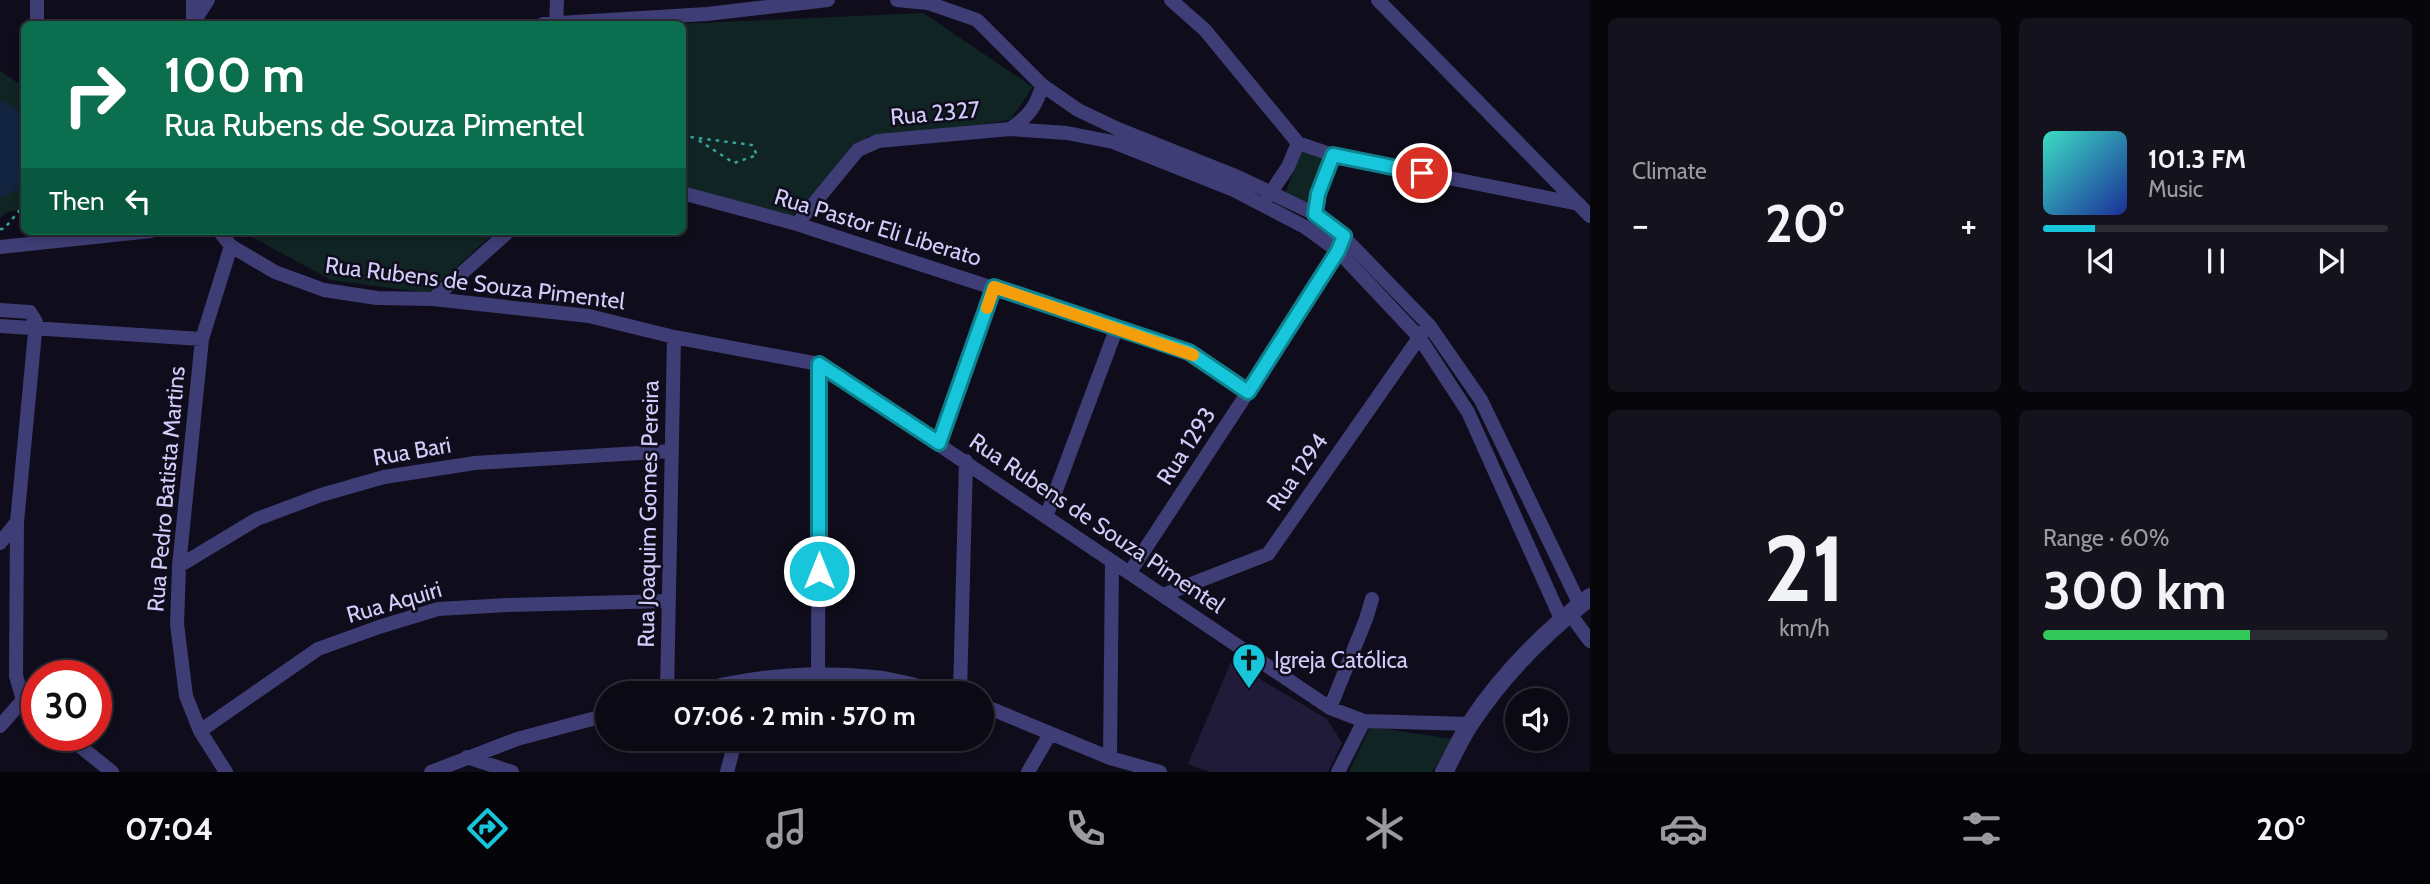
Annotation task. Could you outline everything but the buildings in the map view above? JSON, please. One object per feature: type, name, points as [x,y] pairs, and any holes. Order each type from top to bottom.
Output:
[{"type":"street","points":[[37,0],[37,21]]},
{"type":"street","points":[[193,0],[193,21]]},
{"type":"street","points":[[195,21],[208,0]]},
{"type":"street","points":[[556,21],[557,0]]},
{"type":"street","points":[[583,21],[708,7],[828,0]]},
{"type":"street","points":[[897,0],[928,4],[977,20],[1042,85],[1078,110],[1238,177],[1338,251],[1419,337],[1468,412],[1575,609]]},
{"type":"street","points":[[1171,0],[1205,30],[1298,143],[1333,155],[1579,204]]},
{"type":"street","points":[[1378,0],[1590,216]]},
{"type":"street","name":"Rua 2327","points":[[797,224],[858,150],[878,141],[1010,129],[1028,123],[1042,85]]},
{"type":"street","points":[[1028,123],[1113,142],[1234,190],[1315,214],[1344,236],[1429,325],[1481,400],[1590,641]]},
{"type":"street","points":[[1266,199],[1288,167],[1298,143]]},
{"type":"street","points":[[1315,214],[1318,194],[1333,155]]},
{"type":"street","name":"Rua Pastor Eli Liberato","points":[[686,194],[797,224],[1189,352],[1248,392]]},
{"type":"street","points":[[0,247],[113,235]]},
{"type":"street","name":"Rua Rubens de Souza Pimentel","points":[[222,235],[231,246],[275,272],[324,290],[377,298],[433,299],[589,316],[674,337],[819,364],[1330,708],[1364,721],[1470,724]]},
{"type":"street","points":[[433,299],[505,235]]},
{"type":"street","name":"Rua 1293","points":[[1130,572],[1338,251],[1344,236]]},
{"type":"street","name":"Rua Pedro Batista Martins","points":[[226,772],[200,731],[186,696],[177,624],[202,340],[231,246]]},
{"type":"street","points":[[939,443],[994,287]]},
{"type":"street","points":[[0,310],[30,312],[35,318],[36,328],[17,522],[16,676],[21,693]]},
{"type":"street","name":"Rua 1294","points":[[1163,595],[1268,554],[1429,325]]},
{"type":"street","points":[[0,326],[202,340]]},
{"type":"street","points":[[1046,517],[1118,327]]},
{"type":"street","name":"Rua Joaquim Gomes Pereira","points":[[667,681],[674,337]]},
{"type":"street","points":[[818,675],[819,364]]},
{"type":"street","name":"Rua Bari","points":[[180,566],[257,519],[321,495],[384,477],[475,463],[672,451]]},
{"type":"street","points":[[960,681],[966,461]]},
{"type":"street","points":[[0,543],[17,522]]},
{"type":"street","points":[[1110,758],[1112,561]]},
{"type":"street","points":[[1330,708],[1372,599]]},
{"type":"street","name":"Rua Aquiri","points":[[200,731],[318,649],[438,609],[669,601]]},
{"type":"street","points":[[1444,772],[1470,724],[1505,676],[1575,609]]},
{"type":"street","points":[[781,681],[818,675],[875,677],[893,681]]},
{"type":"street","points":[[0,726],[21,702]]},
{"type":"street","points":[[994,710],[1110,758],[1160,772]]},
{"type":"street","points":[[431,772],[517,739],[595,718]]},
{"type":"street","points":[[1338,772],[1364,721]]},
{"type":"street","points":[[1028,772],[1050,734]]},
{"type":"street","points":[[86,751],[112,772]]},
{"type":"street","points":[[727,772],[733,751]]},
{"type":"street","points":[[467,757],[512,772]]},
{"type":"path","points":[[686,137],[752,145],[757,155],[734,163],[695,138]]},
{"type":"path","points":[[0,229],[4,229],[21,209]]},
{"type":"green space","points":[[923,13],[1033,87],[1010,120],[868,136],[791,217],[686,187],[686,24]]},
{"type":"green space","points":[[0,71],[21,85],[21,210],[9,211],[0,218]]},
{"type":"green space","points":[[1305,140],[1324,151],[1308,207],[1285,194]]},
{"type":"green space","points":[[248,235],[492,235],[428,293],[331,280]]},
{"type":"green space","points":[[1370,727],[1454,739],[1432,772],[1349,772]]},
{"type":"water","points":[[0,100],[21,112],[21,188],[0,198]]},
{"type":"slow traffic","points":[[987,308],[994,287],[1118,327],[1193,355]]},
{"type":"place","name":"Igreja Católica","points":[[1249,690]]},
{"type":"route","points":[[819,571],[819,364],[939,443],[994,287],[1189,352],[1248,392],[1338,251],[1344,236],[1315,214],[1318,194],[1333,155],[1422,173]]}]
